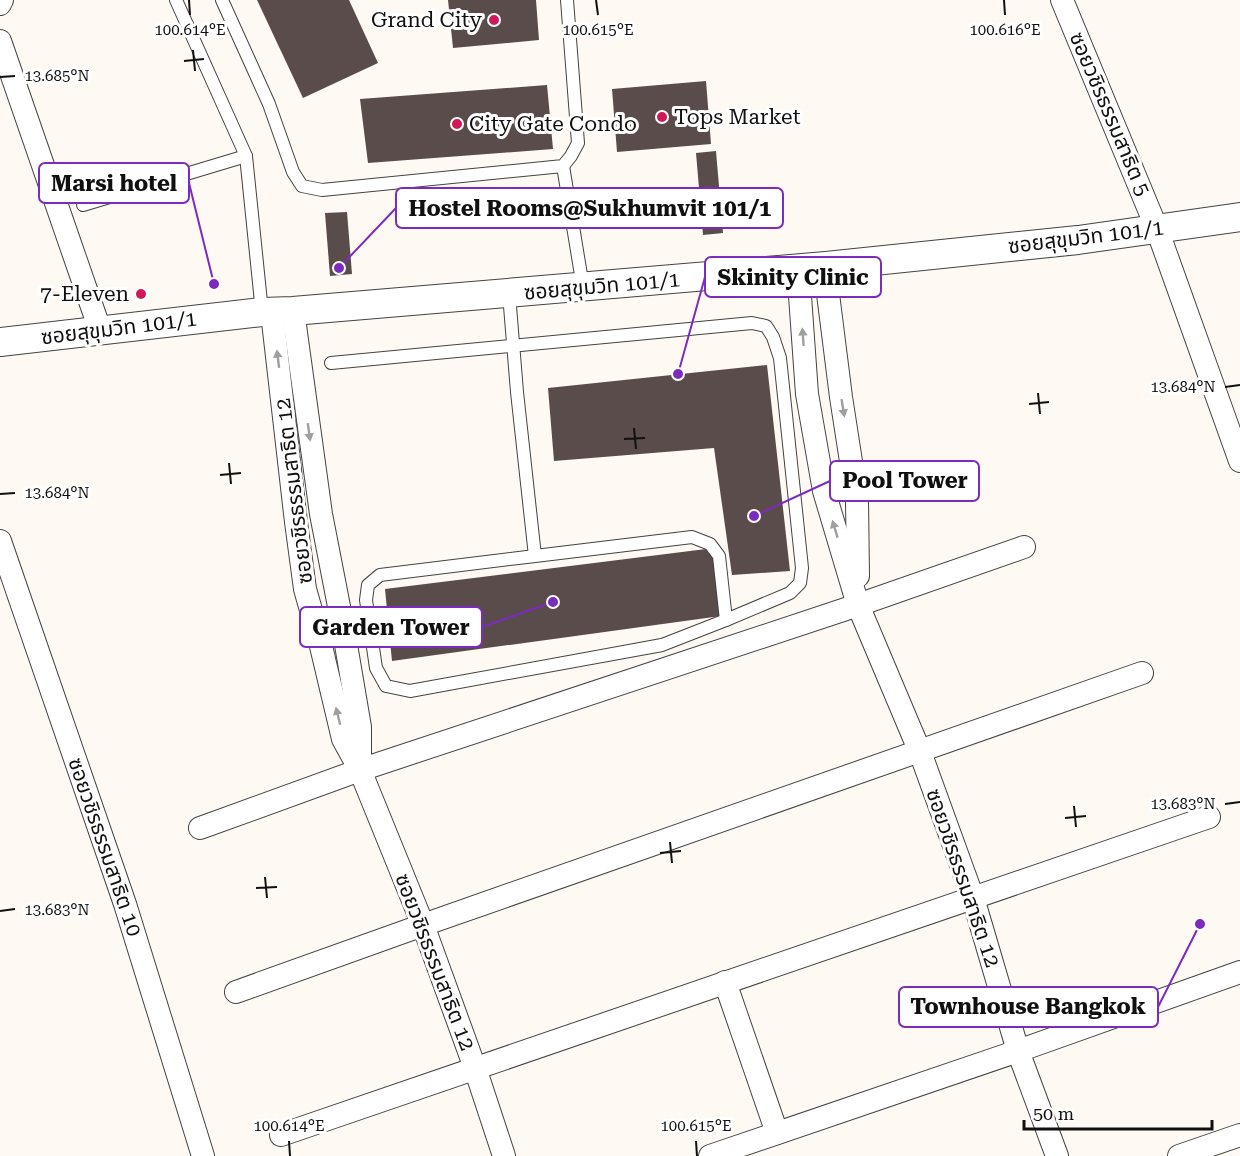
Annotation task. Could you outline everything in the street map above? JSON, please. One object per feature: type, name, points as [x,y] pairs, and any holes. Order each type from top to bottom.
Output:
[{"type":"street","points":[[0,4],[3,0]]},
{"type":"street","name":"ซอยวชิรธรรมสาธิต 5","points":[[1062,0],[1157,229],[1240,461]]},
{"type":"street","points":[[0,41],[100,330]]},
{"type":"street","name":"ซอยสุขุมวิท 101/1","points":[[0,342],[275,312],[826,266],[1078,240],[1240,217]]},
{"type":"street","name":"ซอยวชิรธรรมสาธิต 12","points":[[826,266],[841,397],[857,500],[858,605]]},
{"type":"street","name":"ซอยวชิรธรรมสาธิต 12","points":[[798,268],[807,394],[824,491],[858,605],[920,752],[973,898],[1018,1050],[1057,1156]]},
{"type":"street","name":"ซอยวชิรธรรมสาธิต 12","points":[[275,312],[321,514],[343,627],[360,727],[360,770]]},
{"type":"street","name":"ซอยวชิรธรรมสาธิต 12","points":[[275,312],[305,589],[344,739],[360,770],[423,925],[504,1156]]},
{"type":"street","name":"ซอยวชิรธรรมสาธิต 10","points":[[0,541],[125,904],[203,1156]]},
{"type":"street","points":[[200,828],[360,770],[858,605],[1024,547]]},
{"type":"street","points":[[236,992],[1142,673]]},
{"type":"street","points":[[281,1135],[1209,817]]},
{"type":"street","points":[[710,1156],[1240,972]]},
{"type":"street","points":[[725,982],[777,1133]]},
{"type":"street","points":[[1179,1156],[1240,1136]]},
{"type":"lane","points":[[176,0],[246,156],[275,312]]},
{"type":"lane","points":[[222,0],[269,104],[293,172],[302,186],[322,190],[563,166],[578,143],[567,0]]},
{"type":"lane","points":[[83,205],[246,156]]},
{"type":"lane","points":[[563,166],[583,287]]},
{"type":"lane","points":[[509,294],[535,556]]},
{"type":"lane","points":[[331,363],[752,323],[766,326],[773,337],[780,358],[802,568],[801,583],[790,593],[726,620],[663,645],[410,691],[387,686],[375,668],[366,600],[368,585],[380,575],[692,537],[710,544],[719,556],[726,620]]},
{"type":"building","points":[[257,0],[349,0],[378,63],[303,98]]},
{"type":"building","name":"Grand City","points":[[448,0],[536,0],[539,40],[453,48]]},
{"type":"building","name":"Tops Market","points":[[706,81],[711,144],[617,152],[612,89]]},
{"type":"building","name":"City Gate Condo","points":[[547,85],[553,149],[368,163],[360,99]]},
{"type":"building","points":[[716,151],[723,233],[703,235],[696,153]]},
{"type":"building","points":[[347,212],[352,274],[330,276],[325,213]]},
{"type":"building","points":[[767,365],[790,571],[732,575],[714,448],[554,461],[548,388]]},
{"type":"building","points":[[714,548],[721,616],[392,661],[385,589]]},
{"type":"place","name":"Grand City","points":[[494,20]]},
{"type":"place","name":"Tops Market","points":[[662,117]]},
{"type":"place","name":"City Gate Condo","points":[[457,124]]},
{"type":"place","name":"Hostel Rooms@Sukhumvit 101/1","points":[[339,268]]},
{"type":"place","name":"Marsi hotel","points":[[214,284]]},
{"type":"place","name":"7-Eleven","points":[[141,294]]},
{"type":"place","name":"Skinity Clinic","points":[[678,374]]},
{"type":"place","name":"Pool Tower","points":[[754,516]]},
{"type":"place","name":"Garden Tower","points":[[553,602]]},
{"type":"place","name":"Townhouse Bangkok","points":[[1200,924]]}]
